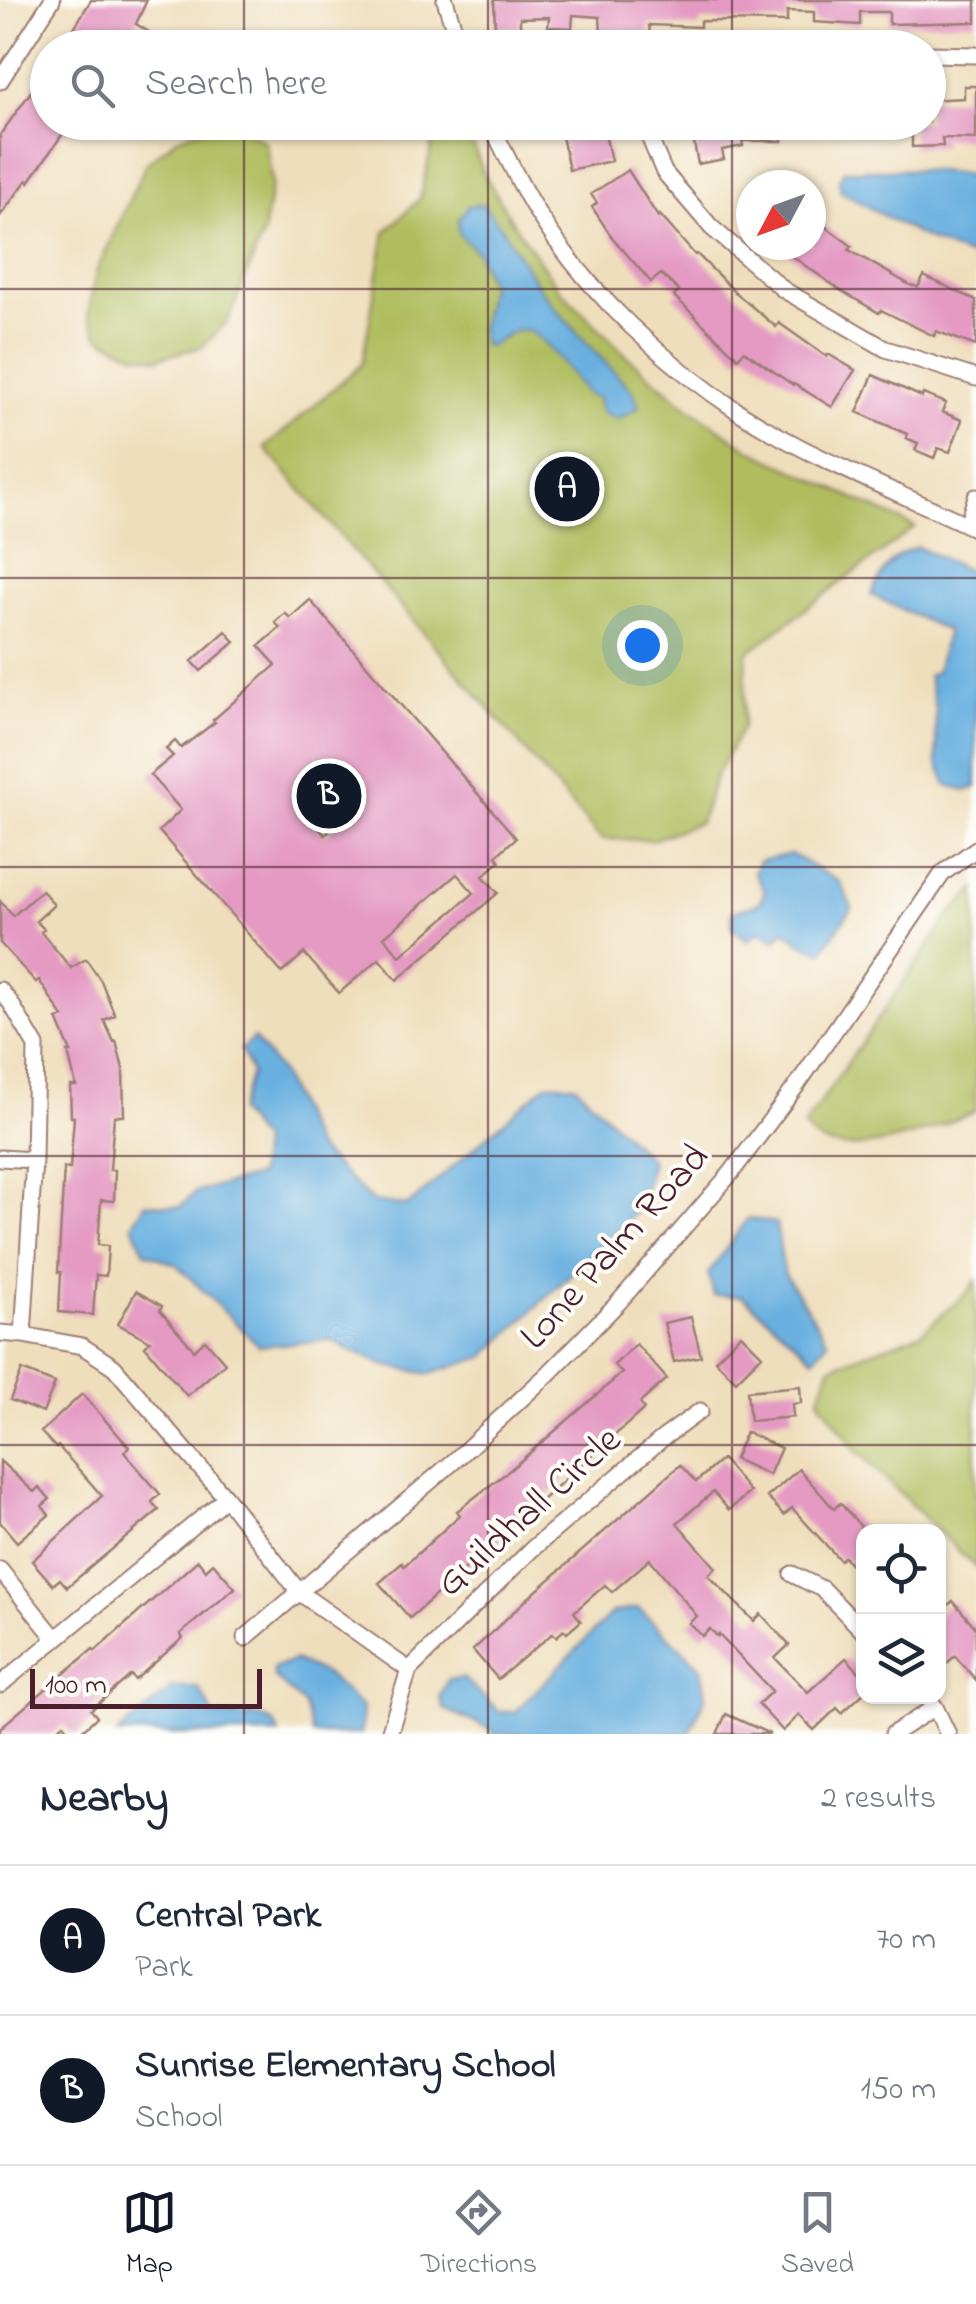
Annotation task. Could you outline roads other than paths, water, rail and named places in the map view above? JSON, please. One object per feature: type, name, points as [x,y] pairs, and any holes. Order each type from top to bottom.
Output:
[{"type":"street","points":[[33,30],[52,0]]},
{"type":"street","points":[[444,0],[454,30]]},
{"type":"street","points":[[0,81],[30,34]]},
{"type":"street","points":[[946,55],[976,56]]},
{"type":"street","points":[[500,140],[541,218],[581,270],[634,330],[686,374],[795,444],[971,527],[976,497]]},
{"type":"street","points":[[650,140],[664,172],[710,226],[784,290],[886,349],[976,378]]},
{"type":"street","name":"Lone Palm Road","points":[[245,1638],[454,1462],[618,1302],[742,1158],[944,872],[976,849]]},
{"type":"street","points":[[0,990],[36,1046],[34,1160],[23,1335]]},
{"type":"street","points":[[0,1158],[34,1160]]},
{"type":"street","points":[[0,1334],[82,1346],[114,1367],[226,1498],[300,1593],[409,1670]]},
{"type":"street","name":"Guildhall Circle","points":[[389,1734],[409,1670],[532,1549],[700,1411]]},
{"type":"street","points":[[0,1685],[226,1498]]},
{"type":"street","points":[[0,1570],[55,1638]]},
{"type":"street","points":[[792,1574],[822,1590],[856,1624]]},
{"type":"street","points":[[893,1734],[928,1704]]},
{"type":"street","points":[[931,1704],[948,1734]]},
{"type":"water","points":[[844,170],[927,170],[976,177],[976,258],[924,237],[841,191],[839,180]]},
{"type":"water","points":[[482,204],[550,301],[633,391],[639,407],[618,419],[601,412],[598,398],[587,394],[549,347],[525,330],[489,347],[482,344],[480,330],[490,284],[477,252],[459,234],[458,220],[468,206]]},
{"type":"water","points":[[917,547],[976,574],[976,787],[965,791],[947,785],[937,762],[935,707],[928,676],[936,671],[947,631],[871,595],[888,565],[900,554]]},
{"type":"water","points":[[791,854],[840,882],[852,908],[822,952],[784,930],[776,940],[759,931],[748,940],[732,928],[732,912],[759,903],[765,891],[754,872],[759,861]]},
{"type":"water","points":[[254,1038],[280,1072],[315,1147],[373,1202],[408,1206],[547,1084],[574,1084],[651,1160],[641,1207],[484,1357],[430,1374],[383,1365],[331,1340],[259,1346],[177,1265],[145,1252],[132,1224],[146,1203],[180,1207],[196,1192],[258,1176],[261,1141],[238,1112],[251,1073],[241,1049]]},
{"type":"water","points":[[748,1218],[776,1223],[784,1273],[828,1341],[814,1358],[742,1296],[714,1295],[708,1274]]},
{"type":"water","points":[[638,1608],[701,1667],[706,1695],[689,1734],[494,1734],[444,1709],[440,1696],[448,1680],[463,1678],[500,1712],[515,1712],[612,1613]]},
{"type":"water","points":[[294,1660],[327,1675],[362,1707],[361,1734],[312,1734],[304,1705],[274,1677],[273,1669]]},
{"type":"water","points":[[173,1688],[199,1688],[214,1716],[259,1716],[274,1723],[279,1734],[117,1734]]},
{"type":"place","name":"Central Park","points":[[567,489]]},
{"type":"place","name":"Sunrise Elementary School","points":[[329,796]]}]
